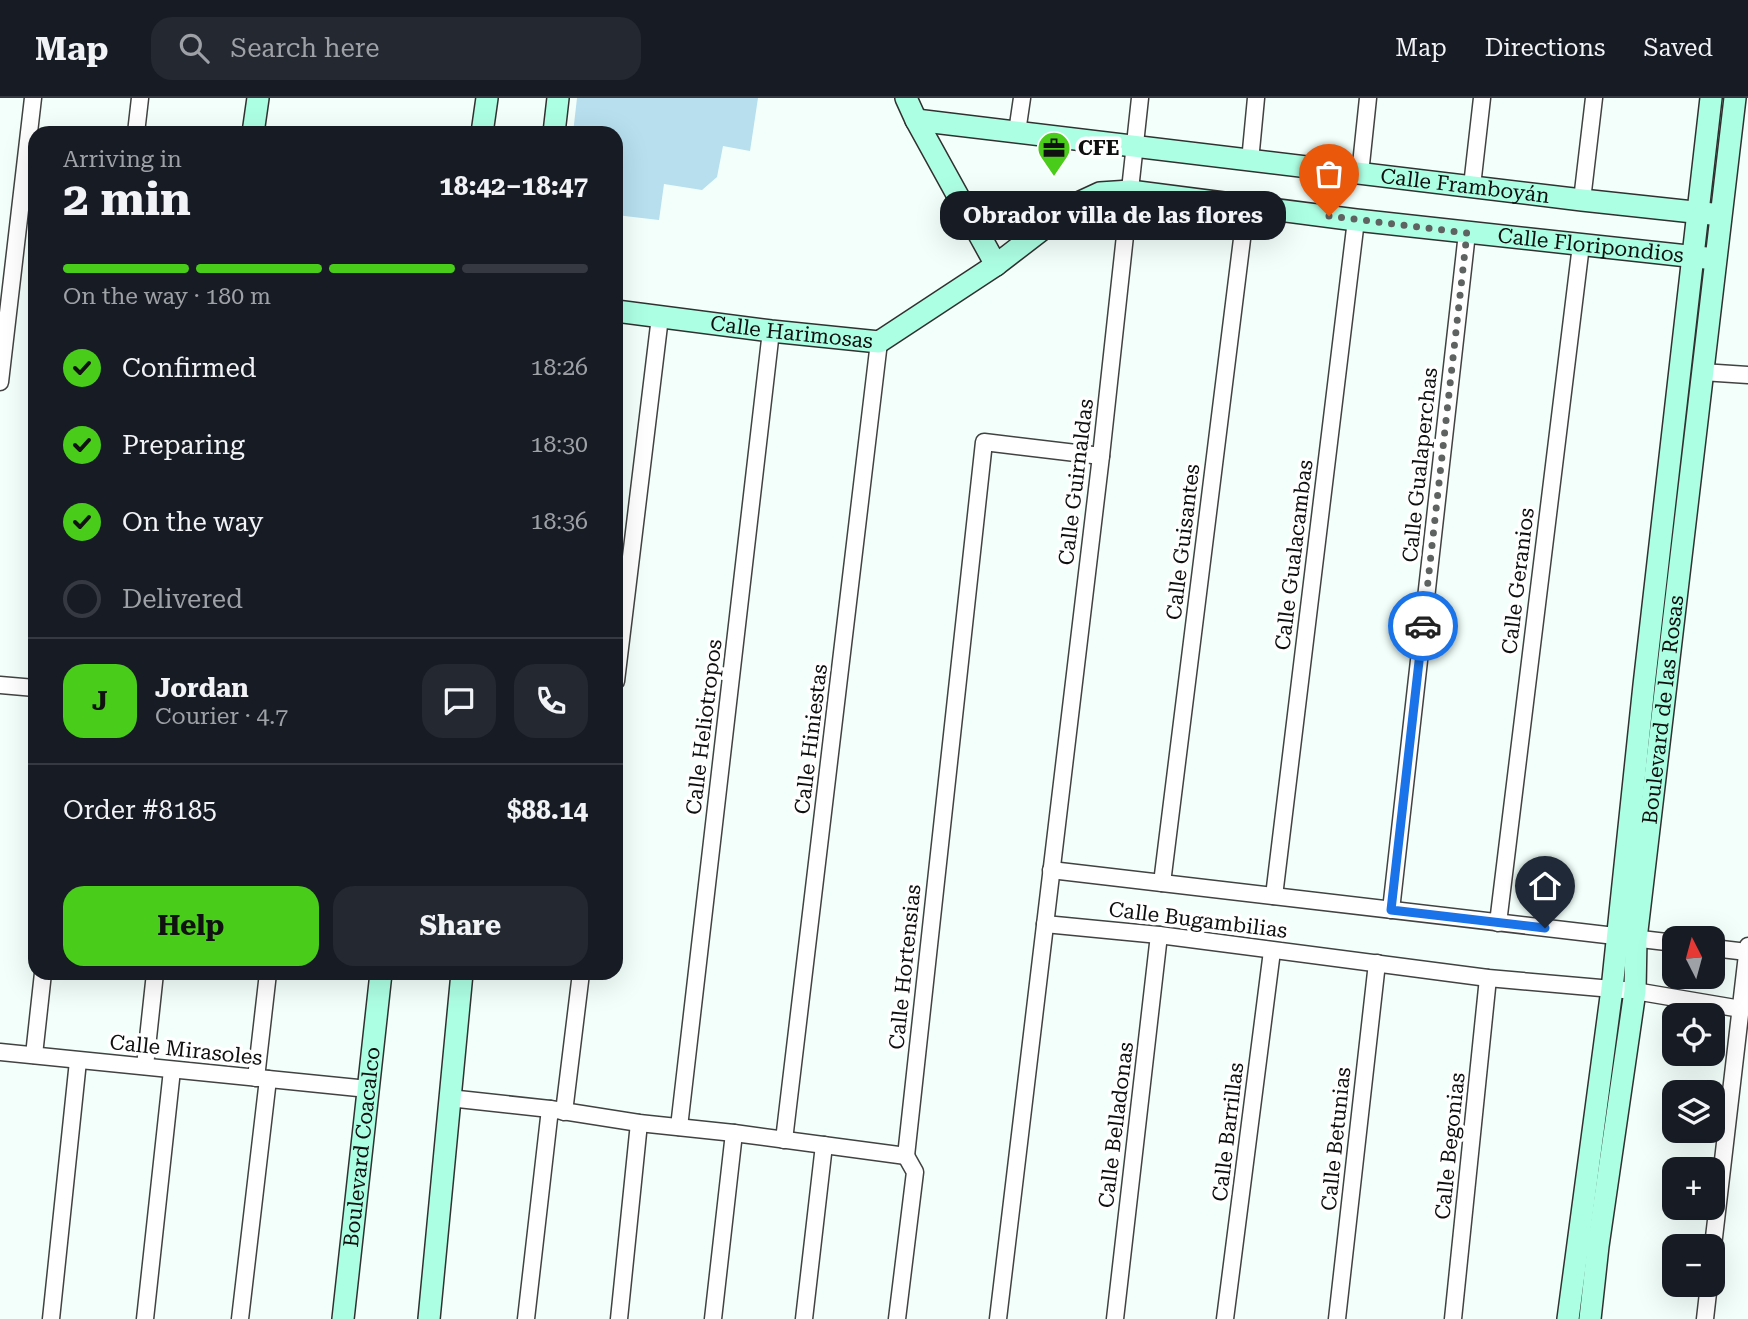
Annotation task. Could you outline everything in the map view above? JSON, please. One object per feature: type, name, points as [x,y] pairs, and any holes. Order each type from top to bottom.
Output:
[{"type":"street","points":[[30,126],[33,98]]},
{"type":"street","points":[[137,126],[140,98]]},
{"type":"street","points":[[254,126],[258,98]]},
{"type":"street","points":[[483,126],[487,98]]},
{"type":"street","points":[[555,126],[558,98]]},
{"type":"street","points":[[906,98],[996,265]]},
{"type":"street","points":[[1017,132],[1021,98]]},
{"type":"street","name":"Calle Guirnaldas","points":[[1045,924],[1101,456],[1140,98]]},
{"type":"street","points":[[1250,161],[1256,98]]},
{"type":"street","points":[[1360,174],[1368,98]]},
{"type":"street","points":[[1472,186],[1482,98]]},
{"type":"street","points":[[1582,200],[1594,98]]},
{"type":"street","name":"Boulevard de las Rosas","points":[[1590,1319],[1635,991],[1626,938],[1711,98]]},
{"type":"street","name":"Boulevard de las Rosas","points":[[1568,1319],[1612,989],[1626,938],[1721,215],[1739,134],[1735,98]]},
{"type":"street","name":"Calle Framboyán","points":[[916,120],[1721,215]]},
{"type":"street","points":[[0,382],[28,141]]},
{"type":"street","name":"Calle Harimosas","points":[[623,312],[879,342],[996,265],[1074,205],[1100,193],[1130,191]]},
{"type":"street","name":"Calle Floripondios","points":[[1130,191],[1467,233],[1716,259]]},
{"type":"street","name":"Calle Guisantes","points":[[1161,883],[1246,206]]},
{"type":"street","name":"Calle Gualacambas","points":[[1274,896],[1356,220]]},
{"type":"street","name":"Calle Gualaperchas","points":[[1391,910],[1467,233]]},
{"type":"street","name":"Calle Geranios","points":[[1498,922],[1581,245]]},
{"type":"street","points":[[623,623],[660,317]]},
{"type":"street","name":"Calle Heliotropos","points":[[679,1127],[771,331]]},
{"type":"street","name":"Calle Hiniestas","points":[[784,1140],[879,342]]},
{"type":"street","points":[[1702,372],[1748,375]]},
{"type":"street","name":"Calle Hortensias","points":[[905,1156],[984,442],[1101,456]]},
{"type":"street","points":[[0,685],[28,687]]},
{"type":"street","points":[[1051,870],[1662,942]]},
{"type":"street","points":[[998,1319],[1045,924]]},
{"type":"street","name":"Calle Bugambilias","points":[[1045,924],[1159,935],[1488,978],[1635,991],[1741,1009]]},
{"type":"street","name":"Calle Belladonas","points":[[1115,1319],[1159,935]]},
{"type":"street","points":[[1714,1234],[1748,946]]},
{"type":"street","points":[[1726,950],[1747,952]]},
{"type":"street","name":"Calle Barrillas","points":[[1226,1319],[1272,951]]},
{"type":"street","name":"Calle Betunias","points":[[1337,1319],[1377,963]]},
{"type":"street","name":"Calle Begonias","points":[[1453,1319],[1488,978]]},
{"type":"street","points":[[34,1055],[42,980]]},
{"type":"street","points":[[145,1066],[154,980]]},
{"type":"street","points":[[240,1319],[262,1078],[268,980]]},
{"type":"street","name":"Boulevard Coacalco","points":[[343,1319],[380,980]]},
{"type":"street","points":[[429,1319],[461,980]]},
{"type":"street","points":[[526,1319],[557,1110],[580,980]]},
{"type":"street","name":"Calle Mirasoles","points":[[0,1052],[368,1089]]},
{"type":"street","points":[[51,1319],[78,1061]]},
{"type":"street","points":[[145,1319],[172,1070]]},
{"type":"street","points":[[449,1098],[905,1156],[915,1172],[897,1319]]},
{"type":"street","points":[[619,1319],[639,1123]]},
{"type":"street","points":[[713,1319],[734,1133]]},
{"type":"street","points":[[804,1319],[824,1146]]},
{"type":"street","points":[[1705,1319],[1708,1297]]},
{"type":"shaded area","points":[[577,98],[758,98],[750,151],[723,146],[717,177],[702,190],[664,184],[659,220],[623,216],[623,126],[574,126]]},
{"type":"way so far","points":[[1329,216],[1467,233],[1423,626]]},
{"type":"place","name":"CFE","points":[[1054,178]]},
{"type":"place","name":"Obrador villa de las flores","points":[[1329,216]]},
{"type":"route","points":[[1423,626],[1391,910],[1545,928]]}]
